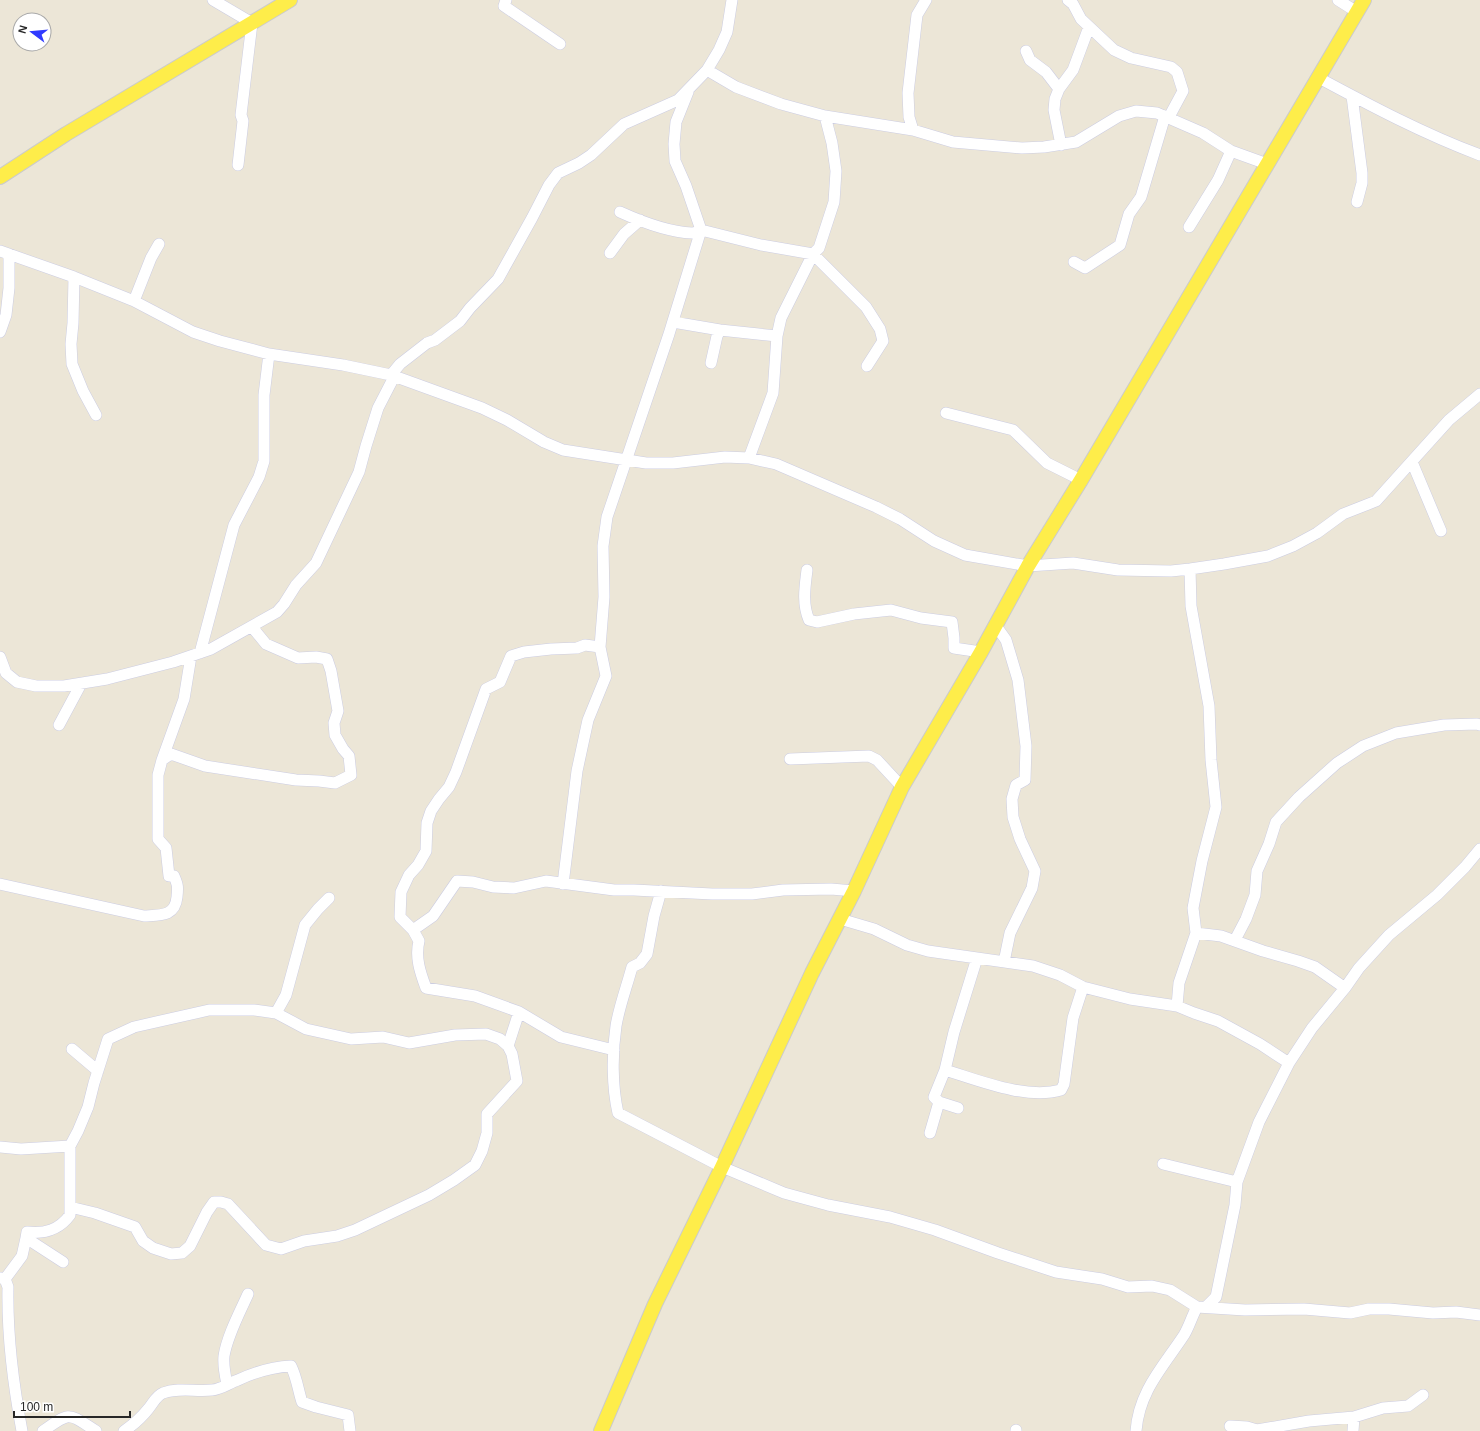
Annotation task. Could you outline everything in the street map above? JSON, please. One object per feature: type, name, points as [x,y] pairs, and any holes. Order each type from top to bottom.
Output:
[{"type":"main road","points":[[0,177],[66,134],[290,0]]},
{"type":"main road","points":[[601,1431],[655,1304],[722,1166],[805,987],[854,891],[902,787],[996,626],[1028,566],[1082,480],[1360,6]]},
{"type":"main road","points":[[0,168],[46,140],[66,134]]},
{"type":"street","points":[[213,0],[252,23],[240,115],[242,121],[238,165]]},
{"type":"street","points":[[506,0],[504,6],[560,44]]},
{"type":"street","points":[[0,657],[6,673],[17,682],[36,686],[64,686],[81,684],[107,679],[196,655],[211,649],[277,612],[296,585],[316,563],[359,472],[378,408],[392,376],[400,364],[427,343],[436,340],[460,321],[470,308],[498,279],[549,185],[558,173],[579,163],[591,155],[624,124],[678,100],[689,90],[707,70],[719,50],[727,32],[732,0]]},
{"type":"street","points":[[913,130],[909,117],[908,93],[917,15],[926,0]]},
{"type":"street","points":[[1068,0],[1073,4],[1081,19],[1114,50],[1131,58],[1171,67],[1177,72],[1183,91],[1167,117],[1141,197],[1129,214],[1120,245],[1085,268],[1074,262]]},
{"type":"street","points":[[1338,0],[1360,6]]},
{"type":"street","points":[[1060,144],[1054,110],[1055,99],[1059,89],[1073,70],[1089,27]]},
{"type":"street","points":[[1026,51],[1030,60],[1046,72],[1059,89]]},
{"type":"street","points":[[707,70],[736,87],[781,104],[825,116],[913,130],[953,142],[1022,148],[1076,142],[1118,116],[1136,111],[1157,112],[1204,133],[1231,151],[1268,164]]},
{"type":"street","points":[[1319,78],[1352,96],[1448,143],[1480,155]]},
{"type":"street","points":[[563,884],[577,771],[588,720],[606,676],[600,647],[604,597],[603,546],[607,517],[673,322],[701,230],[689,193],[675,161],[674,144],[676,122],[689,90]]},
{"type":"street","points":[[1352,96],[1362,173],[1362,183],[1357,202]]},
{"type":"street","points":[[749,458],[773,393],[777,336],[781,318],[813,254],[819,248],[834,202],[836,171],[832,143],[825,116]]},
{"type":"street","points":[[1189,227],[1218,180],[1231,151]]},
{"type":"street","points":[[620,212],[672,230],[694,234],[701,230],[761,245],[813,254],[866,307],[880,329],[883,341],[867,366]]},
{"type":"street","points":[[610,253],[624,234],[640,220]]},
{"type":"street","points":[[134,301],[151,258],[159,244]]},
{"type":"street","points":[[0,332],[6,315],[8,288],[4,253],[74,277],[134,301],[193,332],[220,341],[269,354],[343,365],[392,376],[482,408],[508,420],[544,442],[564,450],[646,463],[673,463],[725,457],[749,458],[776,464],[876,507],[900,519],[934,541],[965,555],[1028,566],[1073,563],[1118,570],[1190,569],[1268,556],[1294,546],[1317,533],[1343,514],[1376,501],[1449,420],[1480,394]]},
{"type":"street","points":[[74,277],[71,344],[72,364],[83,391],[96,415]]},
{"type":"street","points":[[673,322],[720,330],[777,336]]},
{"type":"street","points":[[711,363],[717,336],[720,330]]},
{"type":"street","points":[[0,884],[144,916],[164,915],[173,910],[178,885],[174,876],[169,876],[166,848],[158,839],[158,775],[184,700],[234,525],[259,477],[264,461],[264,395],[269,354]]},
{"type":"street","points":[[946,413],[1013,430],[1047,463],[1082,480]]},
{"type":"street","points":[[1412,462],[1441,530]]},
{"type":"street","points":[[1178,1006],[1179,982],[1196,933],[1193,908],[1202,862],[1216,807],[1211,760],[1209,706],[1191,606],[1190,569]]},
{"type":"street","points":[[807,570],[805,588],[806,611],[809,620],[817,622],[854,614],[891,610],[921,618],[952,622],[954,648],[981,652]]},
{"type":"street","points":[[996,626],[1006,640],[1018,680],[1026,746],[1025,780],[1016,785],[1012,799],[1013,817],[1020,838],[1035,872],[1032,888],[1010,933],[1004,962]]},
{"type":"street","points":[[162,760],[171,754],[205,766],[296,780],[335,783],[351,775],[349,756],[335,735],[334,723],[338,711],[331,671],[327,659],[316,657],[298,658],[266,644],[252,627]]},
{"type":"street","points":[[600,647],[585,645],[577,648],[524,652],[511,656],[500,682],[486,689],[456,772],[449,787],[431,811],[427,824],[426,851],[401,892],[400,918],[413,930],[419,941],[416,951],[426,988],[475,996],[519,1012],[561,1037],[614,1050]]},
{"type":"street","points":[[59,725],[81,684]]},
{"type":"street","points":[[1235,940],[1255,895],[1257,871],[1269,844],[1276,822],[1299,797],[1337,763],[1363,746],[1396,734],[1444,725],[1480,725]]},
{"type":"street","points":[[790,759],[869,756],[877,760],[902,787]]},
{"type":"street","points":[[1136,1431],[1140,1407],[1149,1387],[1166,1359],[1185,1334],[1202,1307],[1216,1297],[1235,1206],[1237,1182],[1259,1122],[1289,1063],[1312,1028],[1345,988],[1359,968],[1389,935],[1437,895],[1465,867],[1480,849]]},
{"type":"street","points":[[413,930],[433,916],[457,881],[473,882],[493,888],[514,888],[546,881],[614,890],[752,894],[783,890],[831,889],[854,891]]},
{"type":"street","points":[[661,891],[646,954],[640,963],[632,967],[616,1026],[614,1084],[618,1113],[722,1166],[784,1192],[828,1204],[898,1219],[935,1230],[1056,1272],[1102,1279],[1128,1287],[1152,1286],[1170,1290],[1202,1307],[1224,1309],[1304,1309],[1350,1313],[1369,1309],[1389,1309],[1433,1313],[1456,1312],[1480,1314]]},
{"type":"street","points":[[276,1013],[286,995],[305,925],[329,898]]},
{"type":"street","points":[[840,919],[874,929],[907,945],[928,951],[1033,966],[1060,975],[1083,987],[1130,999],[1178,1006],[1194,1014],[1218,1021],[1260,1044],[1289,1063]]},
{"type":"street","points":[[1196,933],[1222,936],[1263,951],[1315,967],[1345,988]]},
{"type":"street","points":[[958,1108],[939,1102],[934,1097],[945,1070],[954,1032],[977,958]]},
{"type":"street","points":[[945,1070],[1026,1092],[1054,1092],[1061,1090],[1064,1084],[1073,1018],[1083,987]]},
{"type":"street","points":[[22,1431],[9,1340],[8,1287],[2,1278],[22,1256],[27,1232],[39,1234],[58,1227],[66,1222],[70,1215],[70,1207],[70,1146],[78,1132],[88,1107],[102,1055],[108,1039],[134,1027],[209,1010],[254,1010],[276,1013],[306,1029],[351,1039],[383,1037],[409,1043],[455,1035],[486,1034],[500,1039],[508,1046],[512,1054],[517,1081],[487,1114],[487,1133],[482,1151],[474,1165],[454,1180],[429,1195],[355,1230],[337,1236],[304,1241],[281,1249],[266,1245],[228,1204],[214,1202],[207,1212],[190,1246],[182,1253],[171,1254],[153,1248],[143,1241],[135,1227],[95,1213],[70,1207]]},
{"type":"street","points":[[508,1046],[519,1012]]},
{"type":"street","points":[[72,1049],[98,1071]]},
{"type":"street","points":[[930,1133],[939,1102]]},
{"type":"street","points":[[0,1147],[29,1149],[70,1146]]},
{"type":"street","points":[[1163,1164],[1237,1182]]},
{"type":"street","points":[[26,1238],[63,1262]]},
{"type":"street","points":[[227,1384],[224,1373],[224,1356],[236,1320],[248,1294]]},
{"type":"street","points":[[1216,1297],[1224,1309]]},
{"type":"street","points":[[124,1431],[140,1419],[155,1399],[163,1393],[176,1390],[212,1390],[221,1388],[250,1374],[278,1367],[291,1366],[295,1374],[298,1391],[302,1402],[316,1408],[348,1415],[350,1431]]},
{"type":"street","points":[[1230,1426],[1247,1427],[1257,1430],[1309,1421],[1354,1416],[1383,1408],[1408,1406],[1423,1395]]},
{"type":"street","points":[[43,1431],[62,1417],[75,1416],[96,1431]]},
{"type":"street","points":[[1353,1431],[1354,1416]]}]
